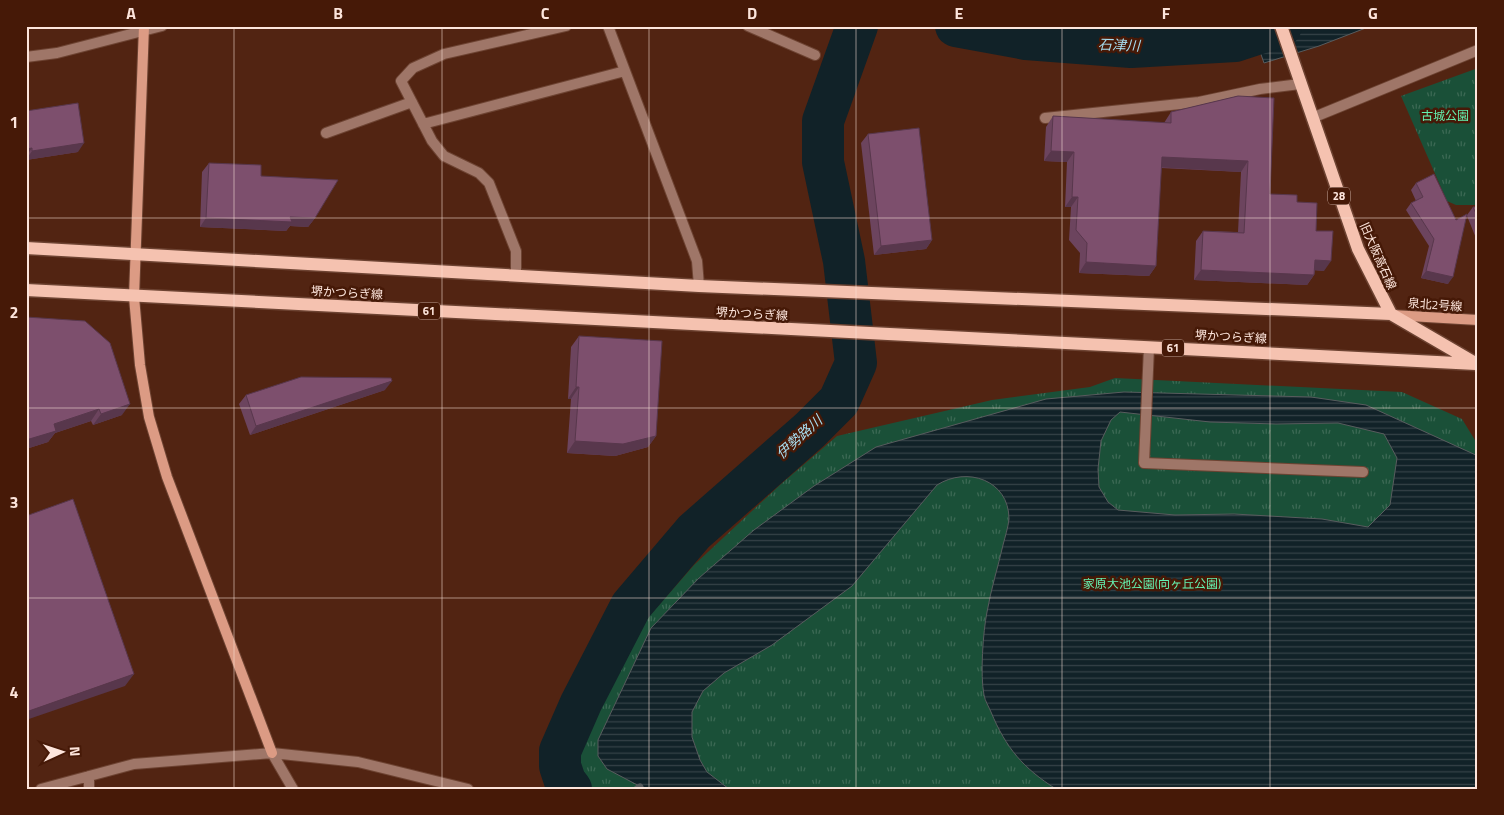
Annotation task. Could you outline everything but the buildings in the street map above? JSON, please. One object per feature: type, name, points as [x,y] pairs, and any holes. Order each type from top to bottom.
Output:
[{"type":"main road","name":"旧大阪高石線","points":[[1281,26],[1358,249],[1391,314]]},
{"type":"main road","name":"堺かつらぎ線","points":[[26,248],[698,286],[1391,314]]},
{"type":"main road","name":"堺かつらぎ線","points":[[26,290],[1477,365]]},
{"type":"main road","points":[[1391,314],[1477,365]]},
{"type":"street","points":[[26,58],[57,53],[143,29],[162,26]]},
{"type":"street","points":[[516,275],[516,251],[489,183],[479,173],[444,156],[432,141],[401,81],[413,68],[444,54],[566,26]]},
{"type":"street","points":[[608,26],[697,261],[698,286]]},
{"type":"street","points":[[748,26],[815,55]]},
{"type":"street","points":[[143,29],[134,296],[140,365],[148,408],[167,477],[272,753],[293,789]]},
{"type":"street","points":[[1312,118],[1478,50]]},
{"type":"street","points":[[423,124],[625,71]]},
{"type":"street","points":[[1045,118],[1199,102],[1260,89],[1298,78]]},
{"type":"street","points":[[326,133],[412,102]]},
{"type":"street","name":"泉北2号線","points":[[1391,314],[1478,320]]},
{"type":"street","points":[[1149,347],[1144,463],[1363,472]]},
{"type":"street","points":[[40,789],[134,764],[272,753],[358,762],[445,786],[468,789]]},
{"type":"street","points":[[89,776],[89,789]]},
{"type":"green space","name":"古城公園","points":[[1478,68],[1478,205],[1456,205],[1447,201],[1401,96]]},
{"type":"green space","name":"家原大池公園(向ヶ丘公園)","points":[[1115,378],[1402,392],[1462,419],[1478,445],[1478,789],[592,788],[583,773],[578,758],[587,734],[644,622],[694,565],[781,484],[837,436],[992,400],[1090,387]]},
{"type":"shaded area","points":[[1251,26],[1371,26],[1319,46],[1264,63]]},
{"type":"shaded area","name":"家原大池公園(向ヶ丘公園)","points":[[1124,392],[1311,397],[1366,405],[1478,456],[1478,789],[1056,789],[1025,765],[1009,747],[985,697],[982,665],[983,642],[990,595],[1009,519],[1007,506],[1002,495],[994,486],[984,480],[973,477],[949,479],[937,485],[852,586],[772,645],[724,673],[703,691],[692,712],[692,737],[700,760],[707,772],[729,789],[645,789],[607,769],[598,756],[598,740],[651,628],[699,578],[754,530],[814,486],[876,447],[1046,399]],"holes":[[[1120,412],[1210,422],[1338,423],[1384,434],[1397,458],[1390,505],[1368,527],[1322,519],[1234,514],[1175,515],[1118,510],[1108,502],[1099,487],[1098,469],[1101,441],[1111,420]]]},
{"type":"waterway","name":"伊勢路川","points":[[571,789],[565,781],[560,766],[560,751],[581,703],[631,606],[694,532],[810,430],[839,401],[856,363],[844,261],[823,162],[823,121],[857,26]]},
{"type":"waterway","name":"石津川","points":[[956,26],[1026,39],[1131,47],[1235,41],[1281,26]]}]
